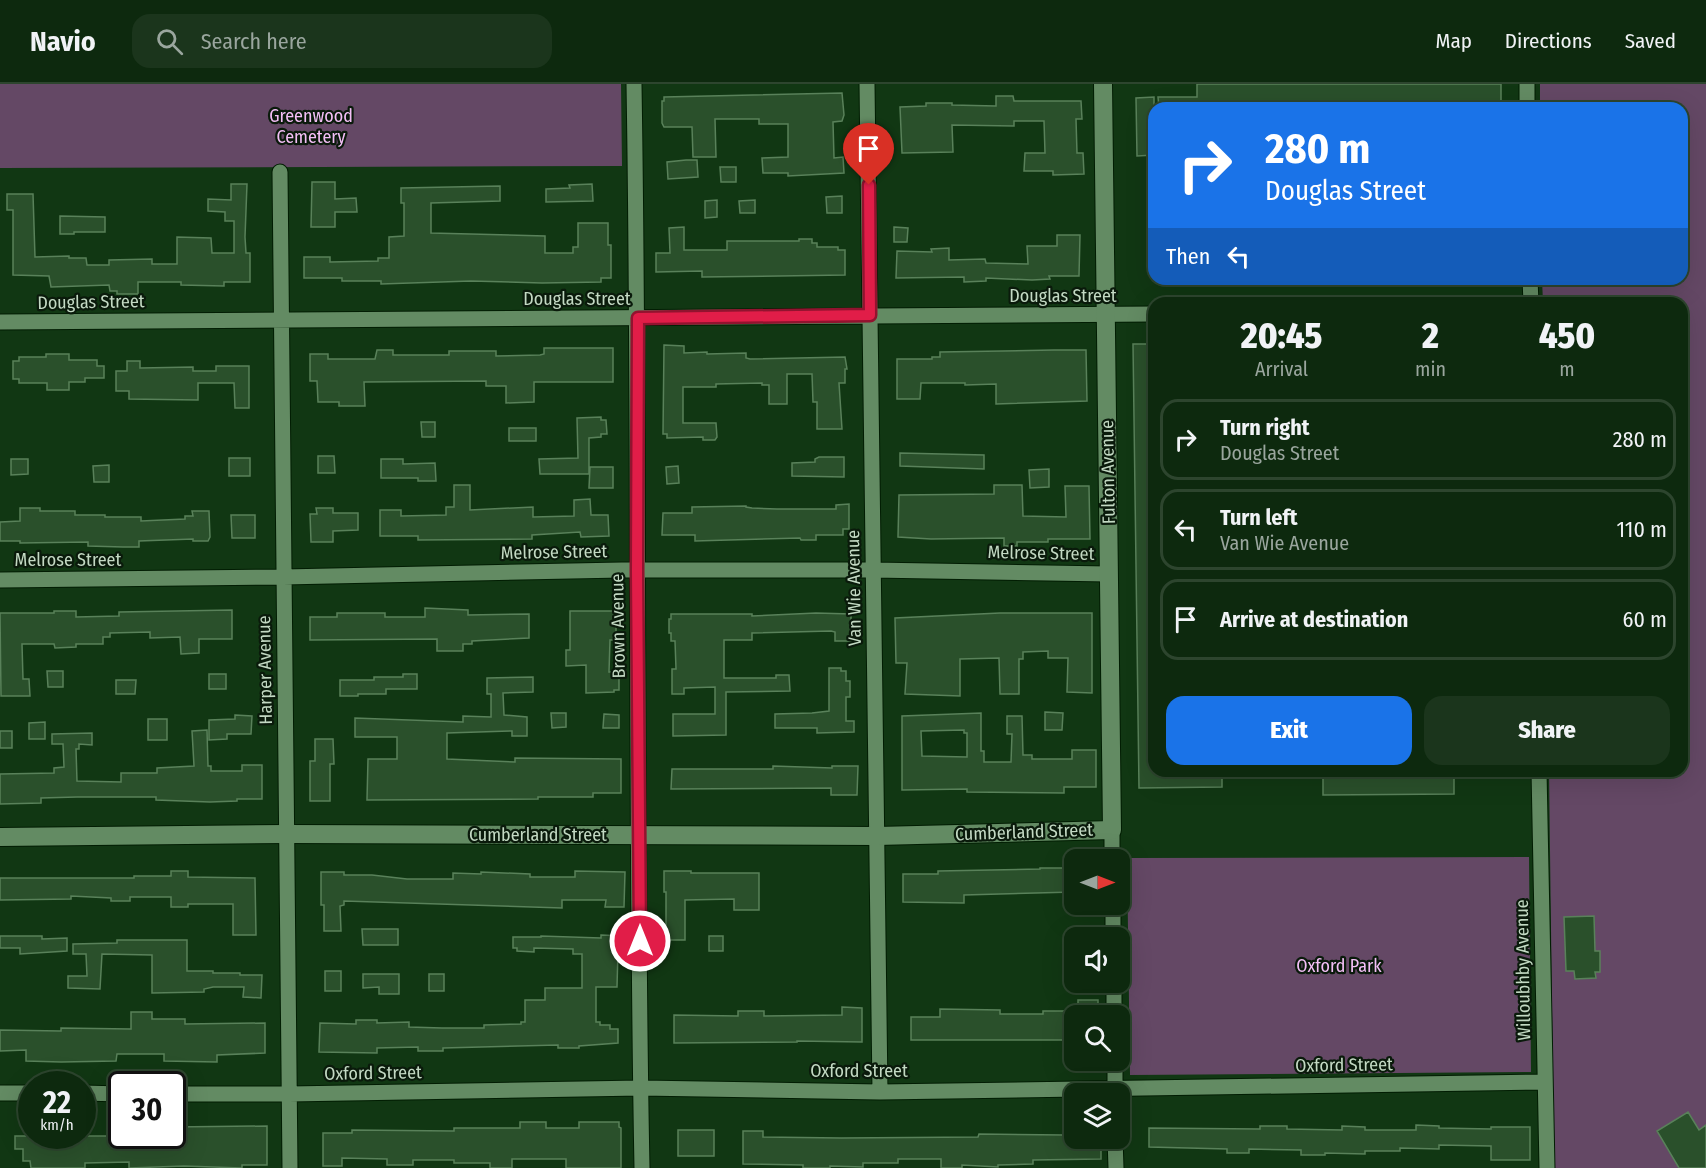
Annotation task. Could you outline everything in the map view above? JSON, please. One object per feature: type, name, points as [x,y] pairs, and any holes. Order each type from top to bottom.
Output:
[{"type":"street","name":"Brown Avenue","points":[[634,84],[638,318],[637,571],[642,1168]]},
{"type":"street","name":"Van Wie Avenue","points":[[867,84],[880,1092]]},
{"type":"street","name":"Fulton Avenue","points":[[1103,84],[1112,849]]},
{"type":"street","points":[[1527,84],[1527,102]]},
{"type":"street","name":"Harper Avenue","points":[[280,172],[290,1168]]},
{"type":"street","name":"Douglas Street","points":[[0,322],[1148,314]]},
{"type":"street","name":"Melrose Street","points":[[0,580],[637,571],[873,570],[1109,574]]},
{"type":"street","name":"Willoubhby Avenue","points":[[1539,777],[1547,1168]]},
{"type":"street","name":"Cumberland Street","points":[[0,837],[286,834],[877,836],[1112,830]]},
{"type":"street","name":"Oxford Street","points":[[1130,1091],[1545,1082]]},
{"type":"street","name":"Oxford Street","points":[[186,1094],[641,1088],[880,1092],[1064,1091]]},
{"type":"street","points":[[0,1093],[18,1093]]},
{"type":"street","points":[[1116,1149],[1116,1168]]},
{"type":"green space","name":"Greenwood Cemetery","points":[[0,84],[621,84],[622,166],[0,168]]},
{"type":"green space","points":[[1540,84],[1706,84],[1706,1168],[1554,1168],[1549,777],[1688,777],[1688,297],[1543,297],[1542,285],[1688,285],[1688,102],[1540,102]]},
{"type":"green space","name":"Oxford Park","points":[[1529,857],[1531,1072],[1130,1075],[1130,927],[1128,927],[1128,915],[1130,915],[1130,858]]},
{"type":"building","points":[[1197,84],[1501,84],[1501,102],[1158,102],[1158,97],[1197,97]]},
{"type":"building","points":[[842,93],[844,115],[842,121],[833,122],[834,158],[843,157],[844,173],[788,176],[788,173],[763,173],[762,158],[788,157],[788,124],[759,124],[759,119],[715,119],[716,157],[693,157],[692,127],[664,127],[662,123],[664,97]]},
{"type":"building","points":[[996,96],[1013,96],[1014,101],[1081,101],[1082,119],[1076,119],[1077,153],[1083,153],[1084,174],[1053,175],[1053,171],[1024,171],[1025,153],[1045,153],[1044,121],[1014,121],[1014,126],[952,125],[953,152],[902,153],[900,107],[926,106],[926,103],[996,106]]},
{"type":"building","points":[[1154,97],[1154,102],[1148,102],[1148,155],[1137,156],[1136,98]]},
{"type":"building","points":[[697,160],[698,177],[668,179],[667,162]]},
{"type":"building","points":[[720,167],[736,167],[736,182],[721,182]]},
{"type":"building","points":[[312,182],[335,182],[335,199],[356,198],[357,212],[335,212],[335,227],[311,227]]},
{"type":"building","points":[[231,184],[247,184],[245,237],[246,253],[250,253],[250,282],[224,282],[224,286],[181,285],[181,282],[138,282],[138,294],[117,294],[117,291],[110,291],[109,285],[51,287],[49,276],[13,275],[13,210],[7,210],[7,194],[33,194],[35,257],[86,258],[87,265],[109,265],[109,260],[152,259],[152,264],[177,264],[177,237],[211,238],[212,253],[234,253],[234,221],[225,221],[225,212],[208,211],[208,199],[231,200]]},
{"type":"building","points":[[592,184],[593,201],[546,202],[546,189]]},
{"type":"building","points":[[500,186],[500,201],[431,203],[431,233],[545,236],[545,253],[573,253],[573,247],[578,247],[578,223],[608,223],[611,278],[601,278],[601,282],[471,281],[381,284],[381,281],[304,278],[304,257],[330,257],[330,262],[378,261],[378,258],[389,258],[389,237],[404,236],[404,203],[401,203],[401,188]]},
{"type":"building","points":[[842,196],[842,213],[827,213],[826,197]]},
{"type":"building","points":[[717,200],[717,217],[705,218],[705,201]]},
{"type":"building","points":[[755,200],[755,213],[740,213],[739,201]]},
{"type":"building","points":[[60,216],[105,217],[105,232],[60,234]]},
{"type":"building","points":[[684,227],[684,250],[727,250],[727,241],[812,239],[812,243],[817,243],[817,247],[838,247],[838,250],[845,250],[845,275],[702,277],[702,271],[656,272],[656,253],[670,253],[669,228]]},
{"type":"building","points":[[894,227],[908,228],[907,242],[894,242]]},
{"type":"building","points":[[1057,235],[1080,235],[1079,276],[1049,276],[1050,279],[1032,280],[986,278],[986,281],[964,282],[964,277],[896,278],[897,251],[932,252],[931,249],[949,248],[949,260],[985,259],[986,263],[1028,264],[1027,246],[1057,246]]},
{"type":"building","points":[[1133,344],[1148,344],[1148,777],[1222,777],[1222,787],[1139,788]]},
{"type":"building","points":[[664,345],[684,346],[684,353],[746,353],[746,358],[750,359],[845,357],[847,369],[845,369],[845,383],[839,383],[842,429],[817,429],[817,402],[813,402],[812,374],[787,374],[787,404],[769,404],[769,385],[762,385],[762,383],[683,387],[683,423],[716,423],[717,437],[715,440],[703,440],[703,437],[667,438],[667,434],[663,434]]},
{"type":"building","points":[[544,348],[613,348],[613,382],[534,382],[534,402],[506,403],[506,386],[486,386],[486,381],[364,382],[365,406],[339,406],[339,402],[318,402],[317,381],[310,381],[310,354],[328,354],[328,359],[375,359],[377,350],[393,350],[393,355],[449,355],[449,351],[496,351],[496,356],[540,355],[544,354]]},
{"type":"building","points":[[1086,350],[1087,401],[996,404],[996,384],[965,385],[965,383],[921,383],[920,399],[897,399],[897,359],[932,359],[932,357],[940,357],[940,352]]},
{"type":"building","points":[[46,354],[69,354],[69,360],[97,360],[97,366],[104,366],[104,378],[85,378],[85,382],[69,382],[69,390],[47,390],[47,383],[19,383],[19,379],[13,379],[13,361],[19,361],[19,357],[46,357]]},
{"type":"building","points":[[127,361],[140,361],[140,368],[193,367],[193,371],[216,371],[216,366],[249,366],[249,408],[235,408],[234,383],[198,383],[198,400],[129,399],[129,391],[116,391],[116,371],[127,371]]},
{"type":"building","points":[[601,417],[601,420],[606,420],[607,434],[589,438],[589,474],[540,474],[539,459],[578,458],[577,418]]},
{"type":"building","points":[[421,422],[435,422],[435,437],[422,437]]},
{"type":"building","points":[[509,428],[536,428],[536,441],[509,441]]},
{"type":"building","points":[[900,453],[984,455],[984,469],[900,466]]},
{"type":"building","points":[[318,456],[334,456],[335,473],[318,473]]},
{"type":"building","points":[[844,457],[844,477],[792,476],[792,463],[815,462],[815,459]]},
{"type":"building","points":[[229,458],[250,458],[250,476],[229,476]]},
{"type":"building","points":[[11,459],[28,459],[28,474],[11,475]]},
{"type":"building","points":[[381,459],[403,459],[403,464],[435,463],[436,481],[418,481],[418,478],[381,478]]},
{"type":"building","points":[[109,465],[109,482],[94,482],[93,466]]},
{"type":"building","points":[[678,466],[679,483],[667,484],[666,467]]},
{"type":"building","points":[[590,467],[613,467],[613,488],[589,488]]},
{"type":"building","points":[[1049,469],[1049,487],[1030,488],[1029,470]]},
{"type":"building","points":[[454,485],[470,485],[470,510],[533,507],[533,517],[574,516],[574,500],[590,499],[591,515],[608,515],[609,536],[581,537],[580,532],[532,535],[532,539],[418,540],[418,536],[380,536],[380,510],[401,510],[401,516],[446,515],[446,507],[454,507]]},
{"type":"building","points":[[994,485],[1022,485],[1023,516],[1066,517],[1065,486],[1089,486],[1090,539],[1048,539],[1048,542],[1017,542],[1017,546],[1004,546],[1004,538],[898,537],[899,495],[994,494]]},
{"type":"building","points":[[849,504],[849,529],[843,529],[843,535],[816,535],[816,540],[801,540],[800,538],[695,541],[695,535],[662,535],[663,513],[692,513],[692,507],[836,509],[836,505]]},
{"type":"building","points":[[20,508],[40,508],[40,511],[75,511],[75,515],[141,517],[141,521],[185,519],[185,516],[193,516],[192,511],[209,511],[210,537],[208,541],[193,541],[193,539],[139,541],[139,547],[88,546],[88,542],[0,541],[0,522],[20,521]]},
{"type":"building","points":[[316,508],[333,508],[333,513],[358,513],[358,530],[333,531],[333,542],[311,542],[310,514],[317,514]]},
{"type":"building","points":[[231,515],[255,515],[255,538],[232,538]]},
{"type":"building","points":[[425,608],[468,610],[468,615],[529,614],[529,638],[472,641],[472,644],[463,644],[463,651],[437,651],[437,639],[310,640],[310,617],[337,617],[337,613],[385,613],[385,617],[425,617]]},
{"type":"building","points":[[232,610],[232,639],[199,639],[199,653],[181,654],[180,637],[150,638],[150,632],[110,633],[110,637],[103,637],[103,644],[76,644],[76,647],[55,648],[54,644],[22,644],[23,679],[29,679],[30,696],[1,696],[0,613],[76,611],[76,617],[119,616],[119,612]]},
{"type":"building","points":[[570,611],[616,611],[616,640],[610,640],[609,672],[619,675],[619,690],[586,693],[586,665],[566,666],[566,650],[570,650]]},
{"type":"building","points":[[1000,613],[1092,613],[1092,693],[1067,692],[1068,658],[1048,658],[1048,651],[1023,652],[1023,659],[1019,659],[1019,694],[1000,694],[999,658],[960,659],[960,696],[905,694],[907,663],[896,663],[895,618]]},
{"type":"building","points":[[671,614],[752,614],[752,616],[851,614],[851,641],[835,641],[835,632],[831,631],[752,633],[752,640],[724,640],[724,678],[776,678],[776,675],[789,675],[790,691],[726,692],[726,735],[673,736],[673,714],[715,714],[715,687],[684,688],[684,694],[672,694],[672,669],[676,669],[675,641],[671,641],[671,633],[669,633]]},
{"type":"building","points":[[829,668],[841,668],[841,671],[846,671],[846,681],[850,681],[850,697],[846,697],[846,721],[854,721],[854,732],[817,733],[817,728],[775,728],[775,714],[829,711]]},
{"type":"building","points":[[47,671],[63,671],[63,687],[48,687]]},
{"type":"building","points":[[209,674],[226,674],[226,689],[209,689]]},
{"type":"building","points":[[403,674],[417,674],[417,689],[386,689],[386,694],[340,696],[340,680],[374,680],[374,677],[403,677]]},
{"type":"building","points":[[533,677],[533,692],[503,693],[504,715],[527,717],[527,736],[512,736],[512,731],[447,733],[447,759],[515,762],[515,758],[621,759],[621,793],[593,793],[593,797],[538,797],[538,799],[367,800],[368,759],[397,759],[397,737],[355,737],[355,718],[463,722],[463,716],[491,717],[491,694],[487,694],[487,678]]},
{"type":"building","points":[[116,680],[136,680],[135,694],[116,694]]},
{"type":"building","points":[[1045,712],[1063,713],[1062,730],[1045,730]]},
{"type":"building","points":[[551,713],[566,713],[566,727],[552,728]]},
{"type":"building","points":[[981,713],[981,751],[984,751],[984,762],[1011,762],[1012,734],[1007,734],[1007,716],[1022,716],[1023,755],[1032,755],[1032,759],[1072,759],[1072,750],[1096,750],[1096,787],[1064,787],[1064,793],[967,792],[967,789],[902,790],[902,716]],"holes":[[[964,730],[964,733],[967,733],[967,757],[922,756],[921,731]]]},
{"type":"building","points":[[604,714],[619,715],[619,728],[603,728]]},
{"type":"building","points":[[235,715],[252,716],[251,734],[227,734],[227,739],[209,740],[209,720],[235,719]]},
{"type":"building","points":[[148,719],[167,719],[167,740],[148,740]]},
{"type":"building","points":[[45,722],[45,739],[29,739],[29,723]]},
{"type":"building","points":[[207,730],[208,766],[211,766],[211,771],[242,771],[242,765],[262,765],[262,799],[210,802],[156,800],[156,797],[77,797],[41,798],[41,803],[0,804],[0,774],[54,773],[54,768],[64,767],[63,744],[52,744],[52,734],[92,733],[92,745],[79,744],[79,749],[76,749],[77,781],[121,782],[121,773],[157,773],[157,768],[194,766],[192,731]]},
{"type":"building","points":[[0,731],[12,731],[12,748],[0,748]]},
{"type":"building","points":[[315,739],[333,739],[334,764],[330,764],[330,801],[310,801],[310,761],[315,761]]},
{"type":"building","points":[[773,766],[832,768],[832,766],[858,766],[857,795],[831,795],[831,788],[671,789],[672,769],[773,769]]},
{"type":"building","points":[[1323,777],[1454,777],[1454,794],[1323,795]]},
{"type":"building","points":[[1064,868],[1064,892],[964,895],[964,903],[903,902],[903,874]]},
{"type":"building","points":[[171,871],[188,871],[188,877],[255,878],[256,935],[233,935],[233,904],[188,904],[188,907],[171,907],[171,897],[130,897],[130,901],[71,896],[71,899],[0,900],[0,878],[134,878],[134,876],[171,876]]},
{"type":"building","points":[[575,871],[625,872],[624,907],[605,907],[606,900],[562,900],[562,908],[344,901],[344,905],[340,906],[341,931],[324,931],[321,872],[344,872],[344,875],[407,879],[453,879],[453,873],[481,874],[481,872],[530,874],[530,877],[575,877]]},
{"type":"building","points":[[664,871],[759,873],[759,910],[734,910],[734,899],[685,900],[685,940],[669,940],[669,934],[666,934]]},
{"type":"building","points":[[1594,916],[1595,951],[1600,951],[1600,972],[1595,972],[1596,978],[1575,979],[1574,971],[1566,971],[1564,917]]},
{"type":"building","points":[[362,929],[398,929],[398,945],[363,945]]},
{"type":"building","points":[[601,935],[623,936],[623,951],[618,951],[617,987],[596,987],[596,1022],[600,1022],[600,1025],[610,1025],[610,1029],[618,1029],[618,1043],[579,1046],[579,1048],[558,1048],[558,1045],[443,1048],[443,1051],[418,1051],[418,1047],[377,1048],[377,1053],[319,1052],[320,1023],[356,1024],[356,1020],[377,1020],[377,1023],[409,1022],[409,1027],[442,1028],[484,1028],[484,1025],[521,1024],[525,1022],[525,1000],[545,1000],[545,988],[582,988],[582,954],[573,954],[573,949],[534,948],[534,952],[517,951],[517,948],[513,948],[513,937],[601,938]]},
{"type":"building","points":[[0,936],[67,938],[67,951],[20,954],[20,948],[0,948]]},
{"type":"building","points":[[709,936],[723,936],[723,951],[709,951]]},
{"type":"building","points":[[117,940],[187,940],[187,971],[262,975],[261,998],[243,997],[244,987],[213,987],[204,989],[204,992],[152,993],[152,955],[102,954],[100,989],[68,988],[68,976],[87,976],[86,954],[73,954],[73,944],[117,943]]},
{"type":"building","points":[[325,971],[341,971],[341,991],[325,991]]},
{"type":"building","points":[[363,974],[399,974],[399,994],[379,994],[379,987],[363,988]]},
{"type":"building","points":[[429,974],[444,974],[444,991],[429,991]]},
{"type":"building","points":[[1078,1000],[1098,1000],[1098,1005],[1078,1005]]},
{"type":"building","points":[[842,1007],[862,1008],[862,1042],[674,1043],[674,1015],[738,1016],[738,1011],[764,1011],[764,1016],[842,1015]]},
{"type":"building","points":[[940,1009],[1000,1010],[1000,1014],[1043,1014],[1043,1011],[1064,1011],[1064,1040],[911,1040],[911,1017],[940,1017]]},
{"type":"building","points":[[131,1012],[152,1012],[152,1019],[185,1019],[185,1024],[265,1023],[265,1053],[217,1055],[217,1062],[164,1061],[164,1054],[117,1054],[116,1061],[61,1062],[26,1061],[26,1050],[0,1051],[0,1030],[131,1029]]},
{"type":"building","points":[[1688,1112],[1699,1130],[1706,1125],[1706,1168],[1679,1168],[1657,1131]]},
{"type":"building","points":[[520,1122],[546,1122],[546,1128],[579,1128],[579,1122],[619,1122],[621,1168],[566,1168],[566,1159],[512,1159],[512,1168],[490,1168],[490,1163],[454,1163],[454,1160],[413,1160],[413,1165],[387,1165],[387,1159],[342,1158],[342,1166],[323,1166],[323,1133],[352,1133],[352,1130],[454,1131],[454,1128],[520,1128]]},
{"type":"building","points":[[1416,1125],[1491,1129],[1491,1127],[1530,1127],[1530,1160],[1491,1160],[1491,1146],[1439,1145],[1439,1149],[1400,1148],[1400,1151],[1365,1151],[1365,1154],[1325,1153],[1325,1155],[1301,1155],[1301,1150],[1249,1149],[1249,1153],[1227,1153],[1227,1149],[1149,1147],[1149,1128],[1260,1129],[1260,1126],[1287,1126],[1287,1129],[1342,1130],[1342,1126],[1365,1127],[1365,1130],[1416,1130]]},
{"type":"building","points":[[267,1126],[267,1165],[242,1165],[242,1168],[184,1166],[129,1168],[129,1162],[85,1163],[85,1168],[31,1168],[30,1161],[23,1161],[23,1149],[96,1149],[96,1136],[108,1136],[108,1149],[186,1149],[186,1127]]},
{"type":"building","points":[[678,1130],[714,1130],[714,1156],[678,1156]]},
{"type":"building","points":[[743,1131],[763,1131],[763,1137],[841,1138],[978,1137],[979,1134],[1064,1135],[1064,1149],[1101,1149],[1101,1159],[1033,1160],[1033,1164],[998,1165],[998,1167],[962,1165],[962,1168],[941,1168],[941,1159],[898,1159],[898,1163],[863,1163],[863,1167],[830,1166],[830,1168],[743,1164]]},
{"type":"building","points":[[15,1136],[18,1136],[18,1149],[15,1149]]},
{"type":"route","points":[[640,941],[637,571],[638,318],[870,315],[869,185]]}]
